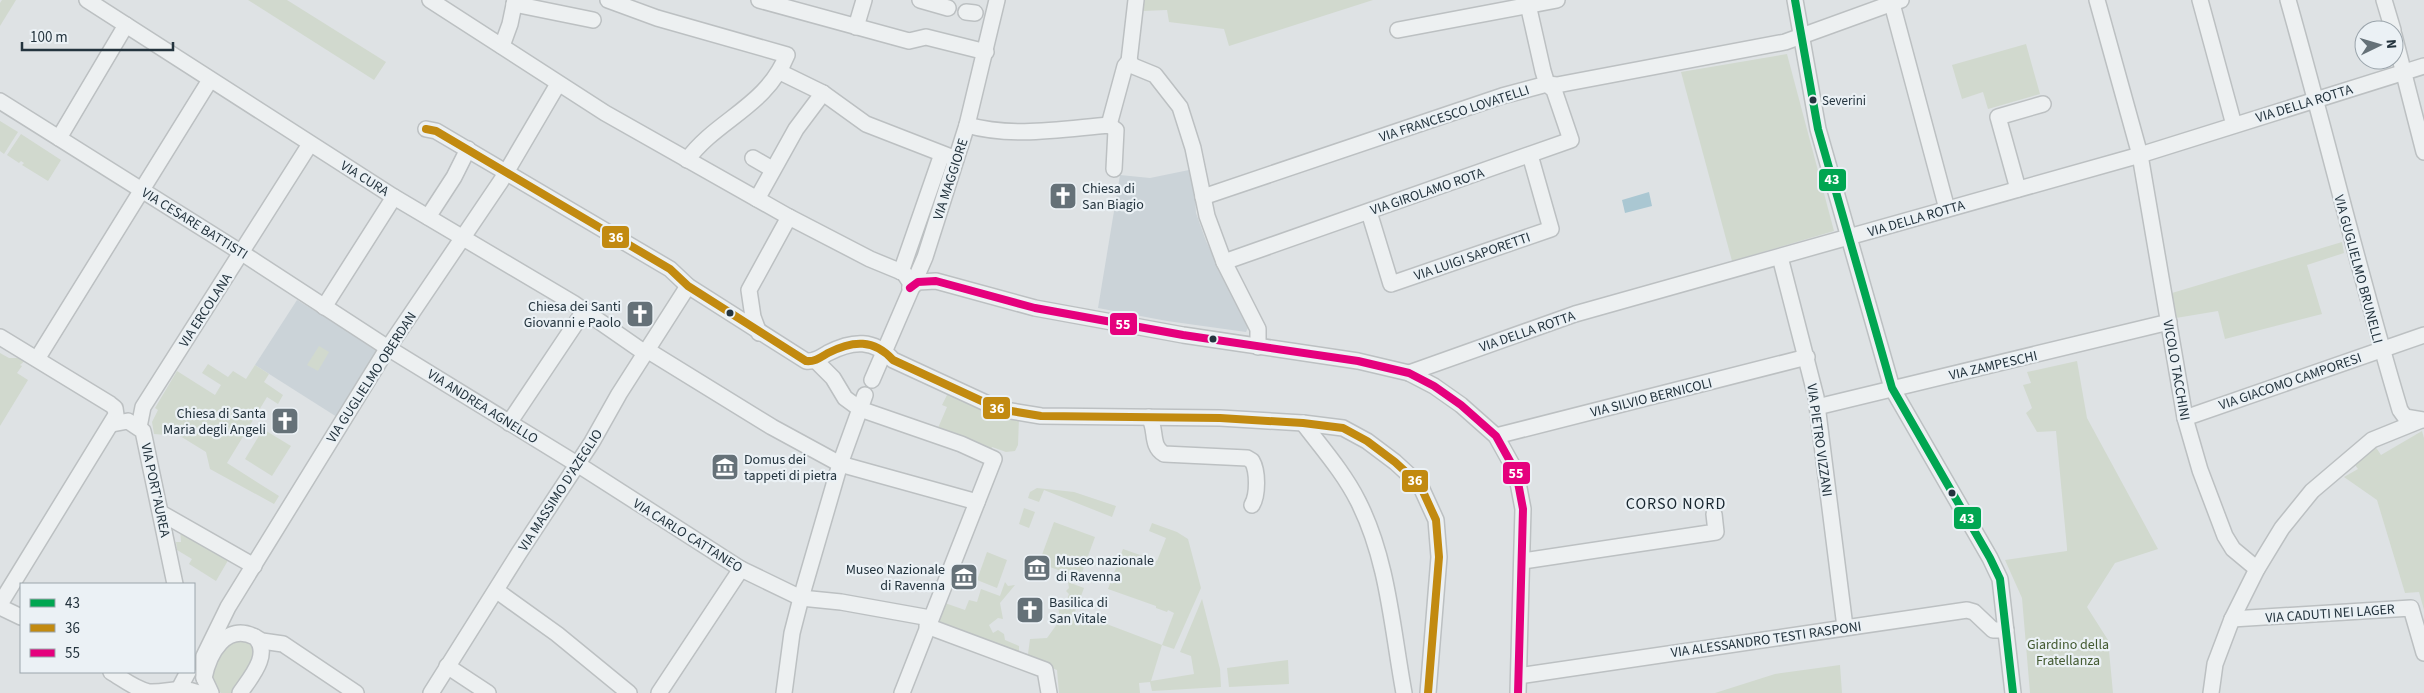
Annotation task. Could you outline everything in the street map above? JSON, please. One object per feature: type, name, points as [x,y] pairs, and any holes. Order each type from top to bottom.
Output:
[{"type":"street","name":"VIA CURA","points":[[87,0],[394,197],[772,427],[825,454],[840,464],[977,502]]},
{"type":"street","points":[[430,0],[558,84],[687,160],[789,217],[902,273],[910,282],[910,288]]},
{"type":"street","points":[[608,0],[657,18],[787,55],[780,72],[757,100],[700,143],[687,160]]},
{"type":"street","points":[[759,0],[909,41],[926,37],[986,52]]},
{"type":"street","points":[[856,27],[864,0]]},
{"type":"street","points":[[920,0],[948,8]]},
{"type":"street","name":"VIA MAGGIORE","points":[[902,273],[949,157],[967,125],[997,0]]},
{"type":"street","points":[[1109,125],[1125,66],[1129,61],[1136,0]]},
{"type":"street","points":[[1398,30],[1528,3],[1557,0]]},
{"type":"street","points":[[1795,0],[1818,128],[1892,388],[1990,558],[2000,579],[2013,693]]},
{"type":"street","name":"VICOLO TACCHINI","points":[[2097,0],[2140,155],[2185,418],[2200,470],[2225,536],[2233,549],[2256,569]]},
{"type":"street","points":[[2200,0],[2234,125]]},
{"type":"street","name":"VIA GUGLIELMO BRUNELLI","points":[[2288,0],[2316,100],[2347,227],[2400,410],[2405,417],[2424,420]]},
{"type":"street","points":[[2384,0],[2390,20]]},
{"type":"street","points":[[1894,1],[1947,209]]},
{"type":"street","name":"VIA FRANCESCO LOVATELLI","points":[[1202,197],[1502,96],[1547,84],[1557,85],[1676,64],[1801,37],[1894,1]]},
{"type":"street","points":[[502,46],[510,24],[514,2],[593,20]]},
{"type":"street","points":[[1528,3],[1547,84]]},
{"type":"street","points":[[59,138],[126,25]]},
{"type":"street","points":[[1129,61],[1133,66],[1155,75],[1180,107],[1193,148],[1207,216],[1224,262],[1258,329],[1258,347]]},
{"type":"street","name":"VIA DELLA ROTTA","points":[[1409,373],[1575,314],[2140,155],[2424,66]]},
{"type":"street","points":[[2403,70],[2424,152]]},
{"type":"street","points":[[780,72],[823,93],[866,124],[949,157]]},
{"type":"street","points":[[37,358],[210,80]]},
{"type":"street","name":"VIA GUGLIELMO OBERDAN","points":[[211,693],[204,678],[204,654],[228,607],[388,348],[501,181],[558,84]]},
{"type":"street","name":"VIA GIROLAMO ROTA","points":[[1224,262],[1571,140],[1554,90],[1547,84]]},
{"type":"street","points":[[757,199],[796,129],[823,93]]},
{"type":"street","name":"VIA CESARE BATTISTI","points":[[0,101],[242,253],[388,348]]},
{"type":"street","points":[[2018,188],[1998,117],[2043,104]]},
{"type":"street","points":[[967,125],[989,131],[1023,133],[1109,125],[1116,130],[1114,169]]},
{"type":"street","points":[[426,129],[436,130],[506,170],[670,269],[688,286],[806,361],[815,360],[837,348],[853,343],[865,343],[884,351],[893,360],[999,410],[1041,416],[1149,417],[1303,423],[1343,428],[1388,456],[1420,486],[1436,520],[1439,557],[1428,693]]},
{"type":"street","name":"VIA ERCOLANA","points":[[139,427],[143,407],[310,144]]},
{"type":"street","points":[[428,217],[454,177],[468,149]]},
{"type":"street","name":"VIA LUIGI SAPORETTI","points":[[1369,212],[1391,284],[1551,229],[1530,155]]},
{"type":"street","name":"VIA MAGGIORE","points":[[872,380],[910,288],[920,273],[949,157]]},
{"type":"street","points":[[753,158],[772,169]]},
{"type":"street","points":[[324,307],[394,197]]},
{"type":"street","points":[[760,332],[753,317],[749,290],[789,217]]},
{"type":"street","name":"VIA PIETRO VIZZANI","points":[[1780,256],[1807,357],[1817,407],[1845,627]]},
{"type":"street","points":[[902,273],[910,273],[917,269],[925,257]]},
{"type":"street","points":[[925,257],[925,265],[936,281]]},
{"type":"street","points":[[910,288],[918,282],[936,281],[1026,307],[1159,332],[1358,361],[1409,373],[1434,386],[1461,405],[1496,436],[1512,460],[1520,486],[1523,509],[1523,561],[1518,693]]},
{"type":"street","name":"VIA MASSIMO D'AZEGLIO","points":[[430,693],[578,464],[646,351],[688,286]]},
{"type":"street","points":[[508,422],[584,311]]},
{"type":"street","name":"VIA ZAMPESCHI","points":[[1817,407],[2169,322]]},
{"type":"street","name":"VIA GIACOMO CAMPORESI","points":[[2185,418],[2424,335]]},
{"type":"street","points":[[0,337],[37,358],[115,408],[116,415],[64,497],[0,605],[20,616]]},
{"type":"street","name":"VIA ANDREA AGNELLO","points":[[388,348],[578,464]]},
{"type":"street","name":"VIA SILVIO BERNICOLI","points":[[1496,436],[1807,357]]},
{"type":"street","points":[[815,360],[833,378],[845,398],[862,402],[994,459],[928,622],[902,693]]},
{"type":"street","points":[[784,693],[792,633],[801,598],[840,464],[862,402]]},
{"type":"street","points":[[1149,417],[1152,422],[1156,446],[1164,454],[1247,458],[1252,461],[1256,473],[1255,501],[1252,505]]},
{"type":"street","points":[[2211,693],[2215,664],[2232,619],[2256,569],[2282,528],[2312,492],[2372,440],[2393,430],[2424,420]]},
{"type":"street","name":"VIA PORT'AUREA","points":[[112,424],[128,421],[139,427],[145,437],[175,583]]},
{"type":"street","points":[[1303,423],[1358,500],[1374,536],[1384,573],[1404,693]]},
{"type":"street","name":"VIA CARLO CATTANEO","points":[[578,464],[741,569],[801,598]]},
{"type":"street","points":[[161,513],[254,566]]},
{"type":"street","points":[[1523,561],[1716,532],[1714,514]]},
{"type":"street","points":[[659,693],[741,569]]},
{"type":"street","points":[[497,590],[557,634],[630,693]]},
{"type":"street","points":[[801,598],[841,602],[928,622],[1045,670],[1050,693]]},
{"type":"street","name":"VIA CADUTI NEI LAGER","points":[[2232,619],[2411,608],[2424,653]]},
{"type":"street","name":"VIA ALESSANDRO TESTI RASPONI","points":[[1519,673],[1525,674],[1967,610],[1974,612],[1993,630],[2006,630]]},
{"type":"street","points":[[204,654],[232,633],[247,632],[262,641],[283,644],[356,693]]},
{"type":"street","points":[[240,693],[260,661],[261,647],[255,636]]},
{"type":"street","points":[[448,666],[488,693]]},
{"type":"street","points":[[113,673],[148,692],[166,692],[179,689],[199,693]]},
{"type":"street","points":[[179,689],[187,673]]},
{"type":"shaded area","points":[[1189,170],[1195,195],[1196,213],[1206,241],[1248,328],[1246,332],[1167,321],[1098,308],[1120,175],[1150,178]]},
{"type":"shaded area","points":[[297,300],[379,350],[337,417],[255,365]]},
{"type":"green space","points":[[2,0],[16,0],[0,26],[0,3]]},
{"type":"green space","points":[[248,0],[287,0],[386,62],[374,80]]},
{"type":"green space","points":[[1144,0],[1373,0],[1229,46],[1224,29],[1169,22],[1167,10],[1143,11]]},
{"type":"green space","points":[[2026,44],[2040,94],[1988,109],[1983,92],[1962,99],[1952,65]]},
{"type":"green space","points":[[1787,54],[1834,231],[1732,261],[1681,72]]},
{"type":"green space","points":[[0,121],[18,132],[4,154],[0,151]]},
{"type":"green space","points":[[21,134],[61,160],[48,181],[22,165],[24,163],[21,161],[19,163],[7,155]]},
{"type":"green space","points":[[2342,242],[2344,253],[2307,265],[2322,314],[2225,339],[2218,311],[2176,318],[2172,293]]},
{"type":"green space","points":[[319,346],[329,352],[318,371],[307,365]]},
{"type":"green space","points":[[0,353],[9,358],[28,358],[20,365],[22,366],[17,373],[28,380],[0,426]]},
{"type":"green space","name":"Giardino della Fratellanza","points":[[2077,361],[2087,418],[2158,549],[2115,563],[2087,607],[2108,640],[2113,693],[2030,693],[2022,598],[2005,560],[2067,551],[2067,548],[2056,431],[2037,432],[2026,413],[2032,408],[2023,385],[2031,383],[2027,372]]},
{"type":"green space","points":[[208,364],[228,377],[233,371],[246,379],[255,365],[269,374],[264,382],[283,395],[278,404],[267,397],[227,463],[279,496],[274,504],[210,469],[206,452],[180,436],[154,434],[152,422],[158,410],[155,408],[177,371],[215,395],[221,385],[202,373]]},
{"type":"green space","points":[[948,393],[984,412],[1019,418],[1018,445],[1015,451],[1006,452],[992,447],[991,450],[938,428],[947,407],[942,405]]},
{"type":"green space","points":[[263,429],[291,446],[272,476],[245,459]]},
{"type":"green space","points":[[2422,431],[2424,438],[2424,610],[2419,592],[2405,593],[2377,500],[2344,477],[2358,469],[2353,462],[2375,446],[2381,455]]},
{"type":"green space","points":[[1037,488],[1074,492],[1116,506],[1112,517],[1044,490],[1039,502],[1028,498],[1030,492]]},
{"type":"green space","points":[[1024,508],[1035,512],[1029,528],[1019,524]]},
{"type":"green space","points":[[1054,522],[1095,537],[1080,578],[1039,563]]},
{"type":"green space","points":[[1152,523],[1177,532],[1188,539],[1201,588],[1174,649],[1162,645],[1174,613],[1108,589],[1123,549],[1157,561],[1166,538],[1149,531]]},
{"type":"green space","points":[[180,528],[230,557],[216,581],[189,564],[192,559],[177,550],[176,542],[181,542]]},
{"type":"green space","points":[[987,552],[1007,560],[997,588],[977,580]]},
{"type":"green space","points":[[1005,582],[1008,586],[1015,585],[1000,603],[1003,619],[998,618],[989,625],[993,633],[998,630],[1004,634],[1005,640],[1019,646],[1019,652],[1028,654],[1030,639],[1047,638],[1060,620],[1057,598],[1063,601],[1067,599],[1069,594],[1066,591],[1069,588],[1068,582],[1084,588],[1075,612],[1162,645],[1151,681],[1194,674],[1191,656],[1180,652],[1202,599],[1220,669],[1221,687],[1152,691],[1150,682],[1139,683],[1140,693],[1059,693],[1057,670],[934,625],[942,602],[965,610],[969,600],[977,602],[981,589],[1000,596]]},
{"type":"green space","points":[[236,638],[252,642],[256,659],[235,693],[221,693],[214,687],[210,670],[226,645]]},
{"type":"green space","points":[[1288,660],[1289,684],[1229,687],[1227,668]]},
{"type":"green space","points":[[1840,665],[1842,693],[1715,693],[1775,674]]},
{"type":"water","points":[[1649,192],[1652,206],[1625,213],[1622,200]]},
{"type":"transit line","name":"43","points":[[1795,0],[1818,129],[1892,388],[1990,558],[2000,579],[2013,693]]},
{"type":"transit line","name":"36","points":[[426,129],[436,131],[670,269],[688,286],[806,361],[815,360],[846,346],[855,344],[871,345],[886,353],[893,360],[999,409],[1041,416],[1220,418],[1303,423],[1343,428],[1367,441],[1395,462],[1420,485],[1436,520],[1439,557],[1428,693]]},
{"type":"transit line","name":"55","points":[[910,288],[918,282],[936,281],[1035,308],[1183,335],[1358,361],[1409,373],[1434,386],[1461,405],[1496,436],[1516,472],[1523,509],[1518,693]]},
{"type":"place","name":"Severini","points":[[1813,100]]},
{"type":"place","name":"Chiesa di San Biagio","points":[[1063,196]]},
{"type":"place","name":"Chiesa dei Santi Giovanni e Paolo","points":[[640,314]]},
{"type":"place","name":"Chiesa di Santa Maria degli Angeli","points":[[285,421]]},
{"type":"place","name":"Domus dei tappeti di pietra","points":[[725,467]]},
{"type":"place","name":"Museo nazionale di Ravenna","points":[[1037,568]]},
{"type":"place","name":"Museo Nazionale di Ravenna","points":[[964,577]]},
{"type":"place","name":"Basilica di San Vitale","points":[[1030,610]]},
{"type":"district","name":"CORSO NORD","points":[[1676,503]]}]
